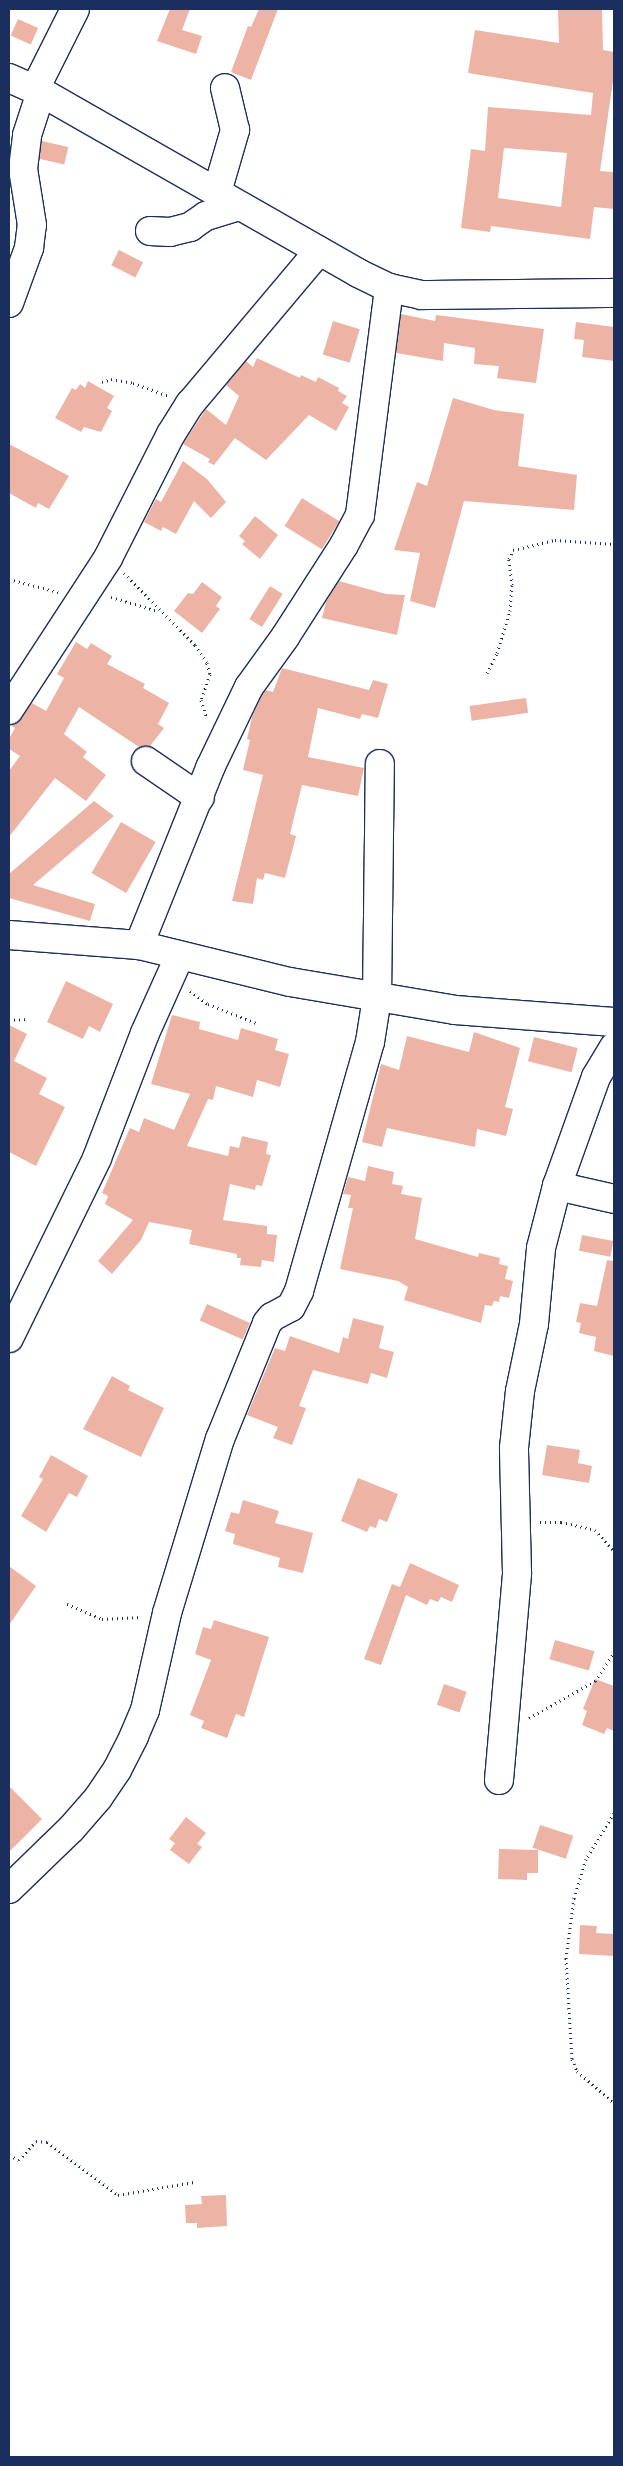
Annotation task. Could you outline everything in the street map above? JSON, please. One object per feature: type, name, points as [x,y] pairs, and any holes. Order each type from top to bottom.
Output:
[{"type":"street","points":[[9,303],[29,248],[32,226],[23,168],[27,135],[38,91],[75,9]]},
{"type":"street","points":[[9,78],[38,91],[319,251],[389,288],[421,295],[614,294]]},
{"type":"street","points":[[150,231],[170,232],[190,227],[227,199],[234,130],[225,88]]},
{"type":"street","points":[[9,710],[84,598],[108,558],[172,434],[190,404],[319,251]]},
{"type":"street","points":[[138,944],[248,687],[344,545],[360,515],[389,288]]},
{"type":"street","points":[[146,761],[200,798]]},
{"type":"street","points":[[9,1889],[71,1829],[117,1770],[145,1710],[167,1613],[220,1439],[267,1323],[272,1317],[292,1307],[299,1291],[370,1042],[377,998],[380,764]]},
{"type":"street","points":[[9,935],[138,944],[290,982],[377,998],[473,1012],[614,1022]]},
{"type":"street","points":[[9,1338],[97,1158],[180,955]]},
{"type":"street","points":[[157,1008],[214,962]]},
{"type":"street","points":[[499,1780],[505,1740],[518,1522],[513,1482],[520,1392],[534,1324],[541,1248],[557,1186],[596,1077],[614,1047]]},
{"type":"street","points":[[557,1186],[614,1199]]},
{"type":"path","points":[[102,382],[111,379],[133,383],[190,404]]},
{"type":"path","points":[[487,673],[497,654],[510,610],[512,585],[509,559],[513,550],[556,540],[614,544]]},
{"type":"path","points":[[108,558],[158,611],[182,631],[208,663],[210,674],[201,700],[203,710],[225,737]]},
{"type":"path","points":[[9,580],[84,598],[106,596],[158,611]]},
{"type":"path","points":[[184,987],[208,1004],[256,1022]]},
{"type":"path","points":[[9,1020],[27,1019]]},
{"type":"path","points":[[518,1522],[561,1522],[595,1530],[614,1550]]},
{"type":"path","points":[[67,1604],[102,1619],[167,1613]]},
{"type":"path","points":[[505,1740],[542,1708],[595,1681],[614,1653]]},
{"type":"path","points":[[614,1813],[586,1859],[574,1898],[566,1958],[572,2059],[577,2071],[614,2103]]},
{"type":"path","points":[[9,2155],[19,2160],[36,2141],[47,2142],[118,2196],[194,2182]]},
{"type":"building","points":[[170,9],[190,9],[182,30],[202,36],[196,54],[157,41]]},
{"type":"building","points":[[259,9],[278,9],[251,80],[231,72],[248,26],[251,27]]},
{"type":"building","points":[[558,9],[602,9],[603,50],[614,52],[614,74],[600,171],[614,172],[614,209],[594,207],[590,239],[491,226],[490,232],[461,228],[471,149],[485,151],[488,107],[591,115],[593,93],[468,73],[475,30],[559,43]],"holes":[[[504,148],[567,153],[561,207],[498,198]]]},
{"type":"building","points":[[18,19],[38,28],[31,44],[11,35]]},
{"type":"building","points":[[42,141],[68,147],[64,165],[38,159]]},
{"type":"building","points":[[119,250],[143,262],[135,277],[111,265]]},
{"type":"building","points":[[401,314],[435,321],[436,315],[544,329],[536,383],[497,378],[499,366],[474,364],[475,348],[444,343],[443,361],[396,353]]},
{"type":"building","points":[[333,321],[360,329],[350,363],[323,354]]},
{"type":"building","points":[[576,322],[614,327],[614,361],[582,357],[584,340],[574,339]]},
{"type":"building","points":[[257,358],[300,378],[301,375],[316,382],[318,377],[339,388],[338,391],[347,396],[342,403],[349,407],[336,431],[309,415],[266,460],[235,438],[214,465],[208,462],[210,459],[183,444],[206,409],[226,425],[239,396],[226,385],[246,361],[253,367]]},
{"type":"building","points":[[88,381],[114,396],[107,408],[112,411],[101,432],[84,427],[81,432],[55,418],[72,388],[76,390],[80,384],[85,388]]},
{"type":"building","points":[[453,398],[494,410],[524,414],[518,466],[577,475],[574,510],[464,501],[435,608],[410,601],[420,553],[394,550],[417,482],[427,486]]},
{"type":"building","points":[[9,444],[69,476],[49,509],[38,503],[36,508],[9,493]]},
{"type":"building","points":[[183,461],[207,479],[226,502],[211,518],[194,501],[176,534],[163,527],[161,531],[144,522],[156,499],[161,502]]},
{"type":"building","points":[[302,498],[339,521],[322,549],[285,526]]},
{"type":"building","points":[[255,516],[278,535],[260,559],[242,544],[245,541],[239,536]]},
{"type":"building","points":[[339,581],[386,594],[405,595],[397,635],[322,618],[326,602]]},
{"type":"building","points":[[202,582],[222,597],[216,606],[220,609],[202,633],[174,611],[188,593],[193,594]]},
{"type":"building","points":[[270,586],[283,594],[262,627],[249,619]]},
{"type":"building","points":[[76,642],[87,649],[91,643],[112,656],[107,664],[145,684],[143,688],[169,703],[158,724],[164,728],[150,746],[139,747],[79,707],[64,734],[87,752],[83,757],[106,775],[86,801],[55,778],[9,837],[9,771],[20,756],[9,749],[9,739],[15,728],[12,726],[32,703],[46,711],[64,678],[57,674]]},
{"type":"building","points":[[282,668],[369,690],[373,680],[388,684],[378,718],[362,714],[360,719],[318,708],[308,757],[364,768],[358,796],[302,785],[290,834],[296,836],[285,878],[265,873],[263,880],[257,878],[253,904],[232,901],[263,775],[243,770],[250,740],[247,739],[252,717],[262,695],[266,690],[273,692]]},
{"type":"building","points":[[526,698],[528,713],[472,721],[470,706]]},
{"type":"building","points":[[94,801],[114,816],[33,885],[95,904],[90,921],[9,898],[9,874]]},
{"type":"building","points":[[121,822],[156,842],[126,893],[92,873]]},
{"type":"building","points":[[66,981],[113,1004],[100,1032],[89,1026],[83,1039],[47,1022]]},
{"type":"building","points":[[172,1015],[200,1022],[199,1029],[238,1040],[241,1028],[278,1039],[275,1050],[289,1054],[280,1087],[257,1080],[253,1097],[216,1086],[213,1100],[208,1099],[187,1146],[228,1156],[230,1146],[239,1148],[242,1136],[268,1142],[266,1154],[271,1155],[262,1186],[256,1185],[255,1190],[230,1184],[223,1220],[267,1226],[267,1234],[277,1235],[274,1262],[262,1260],[261,1267],[240,1265],[241,1258],[237,1258],[237,1254],[189,1244],[192,1230],[149,1222],[141,1240],[112,1274],[98,1261],[133,1220],[105,1204],[108,1196],[102,1193],[130,1128],[139,1132],[144,1118],[174,1130],[190,1094],[151,1084]]},
{"type":"building","points":[[9,1025],[27,1034],[14,1061],[47,1078],[39,1094],[65,1107],[36,1166],[9,1152]]},
{"type":"building","points":[[474,1032],[520,1048],[505,1107],[513,1109],[506,1136],[477,1129],[475,1147],[387,1128],[382,1147],[362,1142],[381,1064],[399,1070],[407,1036],[469,1052]]},
{"type":"building","points":[[534,1037],[578,1048],[572,1072],[528,1061]]},
{"type":"building","points":[[368,1166],[394,1172],[392,1184],[403,1186],[401,1194],[422,1198],[415,1239],[478,1257],[479,1253],[500,1258],[499,1264],[508,1266],[505,1279],[513,1281],[509,1298],[500,1296],[499,1302],[494,1301],[492,1306],[485,1305],[481,1323],[404,1300],[408,1287],[398,1281],[340,1269],[353,1208],[348,1208],[351,1195],[343,1194],[348,1177],[365,1181]]},
{"type":"building","points":[[582,1235],[613,1241],[610,1257],[579,1251]]},
{"type":"building","points":[[607,1260],[614,1261],[614,1356],[594,1351],[596,1337],[579,1333],[581,1323],[576,1322],[580,1303],[597,1306]]},
{"type":"building","points":[[207,1304],[250,1323],[243,1340],[200,1320]]},
{"type":"building","points":[[353,1318],[384,1326],[379,1348],[394,1352],[387,1378],[371,1373],[368,1384],[313,1370],[299,1406],[306,1408],[292,1445],[273,1438],[278,1427],[247,1415],[275,1348],[285,1351],[290,1336],[339,1353],[343,1337],[348,1339]]},
{"type":"building","points":[[112,1376],[130,1386],[128,1390],[164,1408],[141,1457],[83,1429]]},
{"type":"building","points":[[547,1445],[580,1450],[578,1463],[592,1466],[589,1483],[542,1475]]},
{"type":"building","points":[[51,1455],[88,1476],[77,1497],[69,1493],[46,1532],[21,1516],[43,1479],[39,1477]]},
{"type":"building","points":[[358,1478],[398,1494],[387,1522],[379,1519],[376,1528],[370,1526],[367,1532],[341,1521]]},
{"type":"building","points":[[243,1500],[279,1511],[275,1523],[313,1533],[303,1573],[278,1567],[280,1558],[233,1544],[235,1534],[225,1531],[231,1512],[239,1514]]},
{"type":"building","points":[[410,1563],[459,1585],[452,1602],[441,1597],[438,1602],[430,1599],[427,1605],[406,1595],[381,1665],[364,1659],[392,1584],[400,1587]]},
{"type":"building","points":[[9,1566],[36,1586],[9,1625]]},
{"type":"building","points":[[214,1620],[269,1637],[244,1717],[236,1714],[227,1738],[201,1728],[204,1721],[190,1715],[211,1660],[195,1654],[203,1627],[211,1629]]},
{"type":"building","points":[[555,1640],[594,1651],[589,1671],[549,1659]]},
{"type":"building","points":[[595,1679],[614,1686],[614,1731],[607,1728],[604,1734],[582,1725],[587,1711],[583,1709]]},
{"type":"building","points":[[444,1684],[467,1692],[460,1713],[437,1705]]},
{"type":"building","points":[[9,1786],[42,1819],[9,1852]]},
{"type":"building","points":[[186,1817],[206,1833],[197,1844],[202,1847],[189,1864],[170,1850],[175,1843],[169,1839]]},
{"type":"building","points":[[540,1825],[573,1836],[566,1859],[533,1848]]},
{"type":"building","points":[[499,1849],[538,1850],[538,1873],[527,1873],[527,1880],[498,1879]]},
{"type":"building","points":[[580,1925],[597,1926],[596,1933],[614,1934],[614,1956],[579,1954]]},
{"type":"building","points":[[226,2195],[227,2226],[197,2228],[197,2223],[186,2223],[185,2205],[202,2204],[201,2196]]}]
